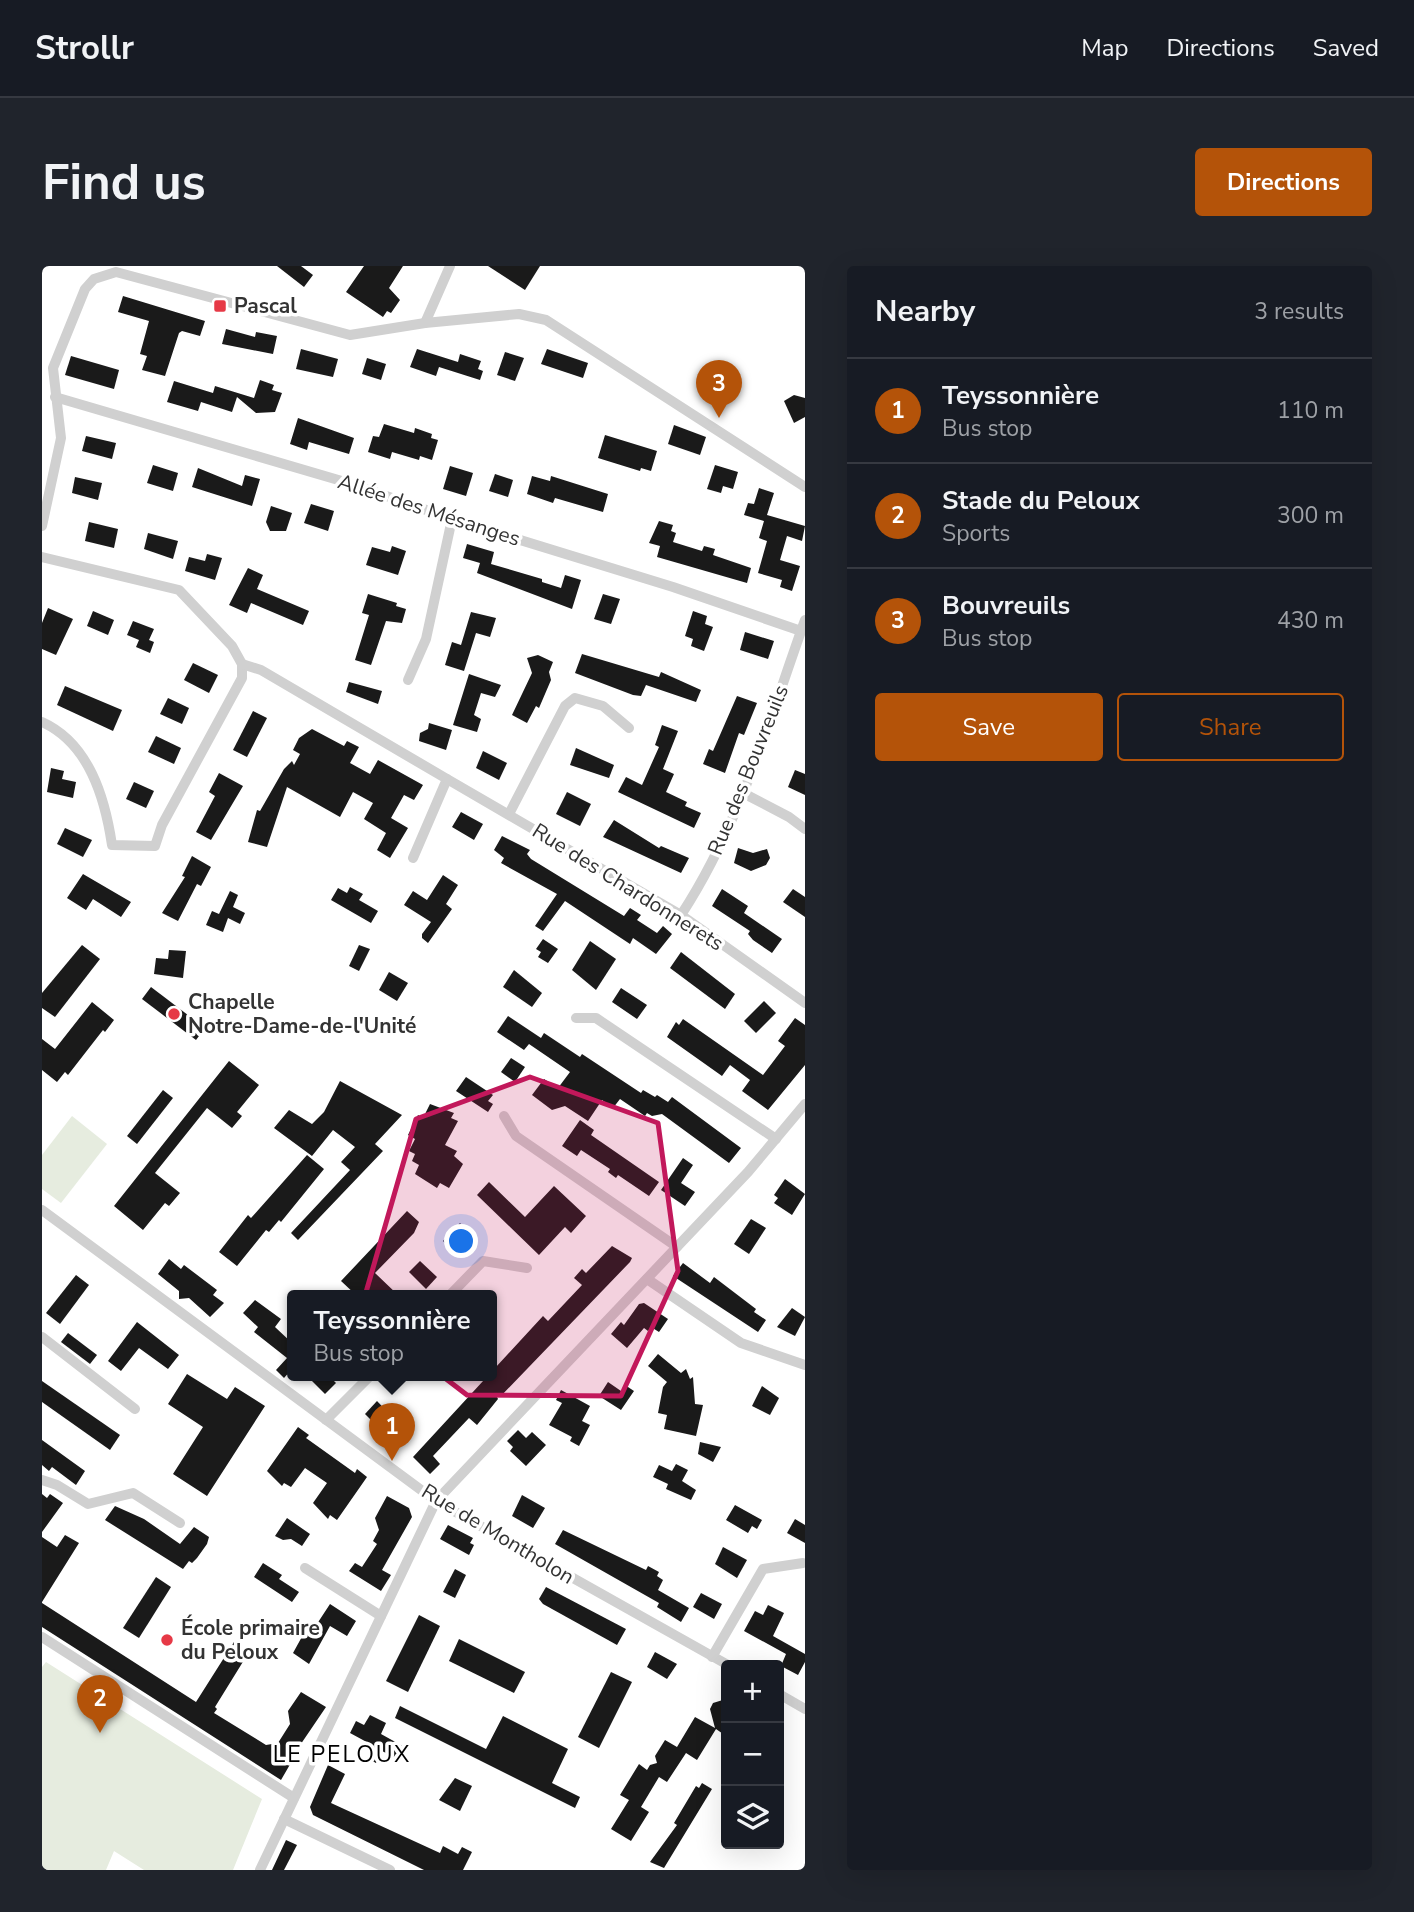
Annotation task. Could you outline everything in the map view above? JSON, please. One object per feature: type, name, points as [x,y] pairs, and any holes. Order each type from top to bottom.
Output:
[{"type":"street","points":[[425,323],[450,266]]},
{"type":"street","points":[[42,526],[61,438],[53,368],[85,289],[94,279],[129,270],[350,335],[425,323],[519,314],[547,320],[805,487]]},
{"type":"street","name":"Allée des Mésanges","points":[[55,397],[352,484],[452,519],[803,625]]},
{"type":"street","points":[[408,680],[426,639],[452,519]]},
{"type":"street","points":[[42,557],[179,590],[232,646],[242,664],[242,678],[162,825],[155,846],[112,845],[107,809],[88,766],[56,728],[42,722]]},
{"type":"street","name":"Rue des Bouvreuils","points":[[681,915],[698,888],[743,793],[803,625]]},
{"type":"street","name":"Rue des Chardonnerets","points":[[242,664],[261,670],[681,915],[805,1003]]},
{"type":"street","points":[[509,814],[565,706],[575,698],[603,706],[629,728]]},
{"type":"street","points":[[413,858],[447,779]]},
{"type":"street","points":[[743,793],[789,817],[805,830]]},
{"type":"street","points":[[576,1018],[596,1018],[776,1139]]},
{"type":"street","points":[[260,1870],[436,1500],[677,1247],[805,1104]]},
{"type":"street","points":[[504,1116],[516,1136],[677,1247]]},
{"type":"street","name":"Rue de Montholon","points":[[42,1210],[436,1500],[721,1662]]},
{"type":"street","points":[[455,1290],[483,1262],[527,1268]]},
{"type":"street","points":[[647,1279],[741,1343],[805,1365]]},
{"type":"street","points":[[42,1337],[135,1409]]},
{"type":"street","points":[[326,1420],[365,1381]]},
{"type":"street","points":[[44,1484],[57,1485],[88,1504],[133,1493],[180,1523]]},
{"type":"street","points":[[712,1657],[764,1569],[803,1563]]},
{"type":"street","points":[[304,1568],[381,1616]]},
{"type":"street","points":[[42,1637],[294,1798]]},
{"type":"street","points":[[784,1697],[803,1704]]},
{"type":"street","points":[[284,1819],[390,1870]]},
{"type":"highlighted area","points":[[530,1077],[658,1123],[678,1271],[621,1396],[467,1395],[360,1313],[416,1119]]},
{"type":"shaded area","points":[[72,1116],[107,1144],[61,1203],[42,1189],[42,1155]]},
{"type":"shaded area","points":[[46,1662],[262,1799],[233,1870],[144,1870],[114,1851],[106,1870],[42,1870],[42,1667]]},
{"type":"building","points":[[277,266],[301,266],[313,275],[304,287]]},
{"type":"building","points":[[364,266],[403,266],[389,288],[400,300],[391,313],[387,311],[383,317],[346,292]]},
{"type":"building","points":[[488,266],[540,266],[525,290]]},
{"type":"building","points":[[123,296],[205,321],[200,336],[182,331],[179,333],[165,376],[142,370],[147,356],[140,354],[149,321],[118,312]]},
{"type":"building","points":[[226,329],[255,337],[256,332],[277,336],[273,354],[222,344]]},
{"type":"building","points":[[301,349],[338,359],[333,377],[296,369]]},
{"type":"building","points":[[417,349],[458,362],[460,354],[481,361],[478,369],[483,371],[480,380],[439,367],[436,376],[410,367]]},
{"type":"building","points":[[547,349],[588,363],[583,378],[541,364]]},
{"type":"building","points":[[505,352],[524,358],[515,381],[497,375]]},
{"type":"building","points":[[71,356],[119,370],[114,389],[65,375]]},
{"type":"building","points":[[367,358],[386,364],[381,380],[362,374]]},
{"type":"building","points":[[260,380],[274,385],[272,390],[282,393],[275,412],[256,413],[237,397],[232,412],[201,402],[198,411],[167,402],[174,381],[213,393],[215,386],[254,398]]},
{"type":"building","points":[[794,395],[805,398],[805,417],[794,423],[784,401]]},
{"type":"building","points":[[298,418],[354,438],[349,454],[309,442],[307,450],[290,444]]},
{"type":"building","points":[[384,424],[414,433],[415,428],[432,434],[431,438],[438,440],[432,460],[420,456],[419,460],[392,452],[390,459],[368,452],[373,436],[379,437]]},
{"type":"building","points":[[674,425],[706,437],[700,455],[668,444]]},
{"type":"building","points":[[605,435],[657,451],[651,471],[641,468],[640,471],[598,458]]},
{"type":"building","points":[[86,436],[116,443],[112,459],[82,451]]},
{"type":"building","points":[[153,465],[178,473],[173,491],[147,483]]},
{"type":"building","points":[[715,465],[738,472],[733,489],[723,486],[721,493],[707,489]]},
{"type":"building","points":[[450,466],[473,473],[466,496],[443,489]]},
{"type":"building","points":[[198,468],[242,486],[245,475],[260,479],[252,506],[192,487]]},
{"type":"building","points":[[495,474],[513,480],[508,497],[489,491]]},
{"type":"building","points":[[532,476],[550,481],[551,476],[608,494],[603,512],[555,498],[553,503],[527,494]]},
{"type":"building","points":[[75,477],[102,483],[98,500],[72,493]]},
{"type":"building","points":[[759,488],[774,493],[767,515],[805,526],[802,541],[787,536],[780,560],[800,566],[792,591],[780,587],[782,580],[758,573],[767,541],[759,538],[764,521],[744,515],[748,503],[754,504]]},
{"type":"building","points":[[311,504],[334,511],[328,531],[304,523]]},
{"type":"building","points":[[271,506],[292,513],[286,531],[270,531],[266,522]]},
{"type":"building","points":[[659,521],[673,525],[671,531],[676,533],[673,542],[702,551],[704,546],[715,549],[713,555],[751,568],[747,583],[657,557],[660,546],[649,543]]},
{"type":"building","points":[[89,522],[118,529],[114,548],[85,541]]},
{"type":"building","points":[[148,533],[178,541],[173,559],[144,549]]},
{"type":"building","points":[[467,544],[494,552],[491,564],[542,579],[542,582],[561,588],[565,575],[581,580],[572,609],[477,573],[480,563],[463,558]]},
{"type":"building","points":[[392,546],[406,551],[398,575],[366,565],[372,547],[390,552]]},
{"type":"building","points":[[207,554],[222,558],[215,580],[185,571],[189,557],[205,561]]},
{"type":"building","points":[[248,568],[263,575],[257,589],[309,611],[303,625],[251,603],[247,613],[229,605]]},
{"type":"building","points":[[368,594],[397,603],[396,606],[406,609],[402,623],[386,621],[371,665],[355,660],[369,615],[362,613]]},
{"type":"building","points":[[603,594],[620,599],[611,624],[594,619]]},
{"type":"building","points":[[48,608],[73,619],[56,655],[42,649],[42,623]]},
{"type":"building","points":[[93,611],[114,620],[108,635],[87,626]]},
{"type":"building","points":[[693,611],[707,616],[705,624],[713,627],[704,651],[691,646],[693,639],[685,636]]},
{"type":"building","points":[[471,612],[496,618],[490,637],[476,633],[464,671],[445,665],[452,642],[461,645]]},
{"type":"building","points":[[133,621],[154,629],[149,640],[154,642],[150,653],[136,647],[139,640],[127,635]]},
{"type":"building","points":[[745,632],[774,641],[768,659],[740,650]]},
{"type":"building","points":[[582,654],[659,677],[661,672],[701,690],[696,702],[646,685],[641,696],[633,695],[575,673]]},
{"type":"building","points":[[538,655],[553,662],[549,672],[551,680],[539,708],[536,706],[527,723],[512,715],[532,673],[527,658]]},
{"type":"building","points":[[193,663],[218,675],[209,693],[184,680]]},
{"type":"building","points":[[469,674],[501,685],[495,697],[481,693],[474,715],[481,719],[477,732],[453,725]]},
{"type":"building","points":[[349,682],[382,691],[378,704],[346,692]]},
{"type":"building","points":[[65,686],[122,710],[113,731],[57,705]]},
{"type":"building","points":[[737,696],[757,703],[744,735],[739,733],[725,773],[703,764],[709,749],[713,751]]},
{"type":"building","points":[[168,698],[189,708],[182,724],[160,714]]},
{"type":"building","points":[[253,711],[267,718],[247,757],[233,750]]},
{"type":"building","points":[[429,723],[452,730],[446,750],[419,741],[420,733],[428,729]]},
{"type":"building","points":[[662,725],[678,731],[663,769],[674,774],[666,792],[687,802],[685,806],[701,813],[694,828],[618,792],[626,777],[642,785],[659,747],[655,745]]},
{"type":"building","points":[[312,729],[344,746],[347,741],[359,747],[350,763],[370,774],[378,760],[423,785],[414,800],[404,795],[391,818],[408,828],[390,858],[377,850],[386,833],[364,819],[373,803],[353,792],[340,817],[287,787],[267,847],[248,842],[257,810],[260,811],[284,769],[292,761],[294,765],[300,754],[293,750],[299,738]]},
{"type":"building","points":[[156,736],[181,748],[174,764],[148,752]]},
{"type":"building","points":[[576,748],[614,765],[609,778],[570,765]]},
{"type":"building","points":[[483,751],[507,763],[499,780],[476,768]]},
{"type":"building","points":[[51,768],[64,771],[62,779],[76,782],[73,798],[47,792]]},
{"type":"building","points":[[795,770],[805,774],[805,795],[788,787]]},
{"type":"building","points":[[219,773],[243,786],[211,840],[196,832],[215,796],[209,792]]},
{"type":"building","points":[[134,782],[154,791],[146,808],[126,799]]},
{"type":"building","points":[[567,792],[591,804],[580,826],[556,814]]},
{"type":"building","points":[[461,812],[483,824],[474,840],[452,827]]},
{"type":"building","points":[[614,820],[659,848],[661,846],[689,858],[681,873],[603,837]]},
{"type":"building","points":[[65,828],[92,840],[83,857],[57,844]]},
{"type":"building","points":[[502,836],[530,850],[527,854],[531,859],[624,916],[630,908],[641,915],[637,920],[657,933],[663,926],[672,934],[656,954],[633,938],[630,944],[565,901],[543,931],[535,926],[557,894],[501,863],[504,858],[494,850]]},
{"type":"building","points":[[738,848],[753,853],[767,849],[770,858],[766,865],[751,871],[734,863]]},
{"type":"building","points":[[192,856],[211,867],[201,886],[197,884],[178,921],[162,913],[185,877],[182,876]]},
{"type":"building","points":[[83,874],[131,902],[121,917],[93,899],[86,910],[67,898]]},
{"type":"building","points":[[443,875],[458,885],[446,904],[452,909],[428,943],[422,938],[422,934],[431,922],[404,905],[413,891],[427,900]]},
{"type":"building","points":[[350,887],[363,894],[359,900],[378,911],[371,923],[331,900],[338,888],[347,893]]},
{"type":"building","points":[[722,889],[748,906],[744,913],[782,939],[772,953],[753,940],[748,934],[750,931],[712,906]]},
{"type":"building","points":[[793,889],[805,897],[805,917],[783,902]]},
{"type":"building","points":[[230,891],[238,895],[233,907],[245,913],[240,924],[228,918],[223,932],[206,925],[212,911],[219,914]]},
{"type":"building","points":[[543,939],[558,949],[548,963],[538,957],[541,952],[536,949]]},
{"type":"building","points":[[590,941],[616,959],[596,990],[572,970]]},
{"type":"building","points":[[82,945],[100,959],[55,1017],[42,1008],[42,993]]},
{"type":"building","points":[[359,945],[370,949],[359,971],[349,966]]},
{"type":"building","points":[[169,950],[186,951],[183,978],[154,974],[156,958],[168,959]]},
{"type":"building","points":[[681,952],[735,994],[725,1009],[670,968]]},
{"type":"building","points":[[514,970],[542,993],[532,1007],[503,987]]},
{"type":"building","points":[[389,972],[408,983],[397,1001],[379,990]]},
{"type":"building","name":"Chapelle Notre-Dame-de-l'Unité","points":[[151,987],[205,1028],[196,1040],[142,999]]},
{"type":"building","points":[[621,988],[647,1005],[637,1019],[612,1002]]},
{"type":"building","points":[[764,1001],[776,1013],[756,1033],[744,1021]]},
{"type":"building","points":[[92,1002],[114,1020],[68,1075],[65,1072],[57,1082],[42,1070],[42,1039],[55,1049]]},
{"type":"building","points":[[508,1016],[541,1038],[544,1033],[580,1057],[582,1054],[641,1093],[643,1090],[668,1102],[672,1097],[741,1148],[729,1163],[662,1114],[652,1116],[647,1113],[645,1116],[620,1099],[613,1108],[602,1100],[588,1121],[565,1106],[552,1110],[532,1095],[544,1079],[558,1088],[570,1072],[529,1044],[524,1050],[497,1032]]},
{"type":"building","points":[[795,1018],[805,1025],[805,1065],[768,1110],[742,1091],[750,1080],[730,1065],[722,1076],[667,1037],[676,1022],[679,1025],[683,1019],[763,1075],[785,1046],[778,1041]]},
{"type":"building","points":[[511,1058],[525,1067],[515,1082],[501,1072]]},
{"type":"building","points":[[229,1061],[259,1085],[237,1112],[242,1116],[232,1128],[207,1108],[155,1173],[180,1193],[169,1206],[165,1203],[143,1230],[114,1206]]},
{"type":"building","points":[[466,1077],[493,1095],[488,1101],[493,1104],[488,1112],[456,1091]]},
{"type":"building","points":[[340,1081],[402,1115],[375,1144],[383,1151],[298,1240],[291,1233],[350,1170],[341,1162],[355,1147],[333,1130],[312,1156],[274,1128],[289,1110],[312,1124],[324,1112]]},
{"type":"building","points":[[163,1090],[173,1098],[137,1144],[127,1136]]},
{"type":"building","points":[[430,1104],[454,1113],[451,1118],[458,1121],[445,1145],[457,1151],[454,1156],[463,1164],[449,1188],[440,1183],[437,1188],[415,1174],[419,1165],[412,1161],[415,1154],[409,1151],[415,1139],[408,1135],[418,1115],[423,1118]]},
{"type":"building","points":[[580,1120],[594,1130],[591,1135],[659,1182],[649,1196],[618,1175],[616,1178],[608,1172],[610,1169],[581,1150],[577,1156],[562,1146]]},
{"type":"building","points":[[307,1155],[324,1169],[281,1222],[279,1220],[269,1232],[266,1230],[237,1266],[219,1252],[248,1215],[251,1218]]},
{"type":"building","points":[[683,1158],[693,1165],[681,1183],[695,1192],[685,1206],[661,1190]]},
{"type":"building","points":[[785,1179],[805,1194],[792,1215],[774,1203],[778,1198],[774,1195]]},
{"type":"building","points":[[489,1182],[525,1217],[554,1186],[586,1216],[571,1233],[565,1227],[539,1255],[477,1195]]},
{"type":"building","points":[[407,1211],[419,1222],[414,1233],[375,1273],[393,1290],[351,1290],[341,1281]]},
{"type":"building","points":[[751,1219],[766,1228],[749,1254],[734,1244]]},
{"type":"building","points":[[460,1223],[474,1238],[457,1255],[443,1241]]},
{"type":"building","points":[[612,1246],[632,1258],[500,1397],[496,1395],[498,1399],[477,1425],[469,1418],[433,1456],[440,1464],[430,1474],[413,1457],[483,1381],[497,1381],[497,1366],[543,1316],[548,1321],[582,1285],[574,1278],[582,1269],[586,1273]]},
{"type":"building","points":[[169,1259],[181,1269],[184,1265],[217,1290],[213,1295],[224,1303],[210,1317],[189,1298],[179,1299],[179,1291],[158,1274]]},
{"type":"building","points":[[420,1261],[437,1277],[426,1289],[409,1272]]},
{"type":"building","points":[[683,1263],[710,1283],[714,1277],[756,1309],[754,1312],[766,1320],[758,1332],[673,1276]]},
{"type":"building","points":[[76,1275],[89,1285],[60,1324],[46,1313]]},
{"type":"building","points":[[255,1300],[281,1319],[275,1327],[287,1338],[287,1358],[254,1332],[258,1327],[243,1313]]},
{"type":"building","points":[[644,1303],[668,1319],[659,1332],[651,1327],[648,1331],[644,1328],[627,1348],[611,1334],[621,1322],[624,1325],[639,1304]]},
{"type":"building","points":[[792,1308],[805,1317],[795,1336],[777,1327]]},
{"type":"building","points":[[137,1322],[179,1355],[168,1369],[139,1348],[121,1371],[108,1361]]},
{"type":"building","points":[[68,1333],[97,1355],[90,1364],[61,1342]]},
{"type":"building","points":[[658,1354],[681,1373],[686,1369],[690,1379],[693,1377],[695,1404],[703,1405],[696,1436],[664,1429],[667,1415],[658,1413],[663,1387],[667,1382],[648,1366]]},
{"type":"building","points":[[287,1358],[287,1375],[284,1378],[276,1370]]},
{"type":"building","points":[[187,1374],[227,1399],[235,1387],[265,1406],[207,1496],[173,1474],[203,1427],[168,1404]]},
{"type":"building","points":[[42,1381],[120,1435],[110,1450],[42,1402]]},
{"type":"building","points":[[312,1381],[336,1383],[325,1394]]},
{"type":"building","points":[[608,1382],[621,1391],[625,1385],[634,1391],[621,1410],[599,1396]]},
{"type":"building","points":[[762,1386],[779,1398],[770,1415],[752,1406]]},
{"type":"building","points":[[561,1390],[590,1406],[582,1421],[590,1425],[579,1446],[570,1441],[572,1437],[549,1425],[562,1403],[556,1400]]},
{"type":"building","points":[[377,1401],[396,1421],[384,1433],[365,1414]]},
{"type":"building","points":[[298,1427],[309,1435],[306,1438],[355,1473],[357,1469],[367,1477],[337,1520],[330,1515],[328,1519],[313,1503],[327,1483],[305,1468],[291,1487],[284,1483],[282,1486],[267,1471]]},
{"type":"building","points":[[518,1430],[526,1438],[532,1432],[546,1445],[526,1466],[510,1451],[513,1447],[507,1441]]},
{"type":"building","points":[[42,1440],[85,1471],[76,1485],[52,1467],[49,1471],[42,1465]]},
{"type":"building","points":[[700,1442],[721,1447],[713,1462],[698,1454]]},
{"type":"building","points":[[676,1464],[688,1470],[682,1481],[696,1490],[691,1500],[666,1489],[668,1484],[653,1477],[659,1465],[672,1471]]},
{"type":"building","points":[[42,1494],[47,1498],[50,1494],[63,1503],[42,1532]]},
{"type":"building","points":[[522,1495],[545,1508],[533,1528],[512,1516]]},
{"type":"building","points":[[387,1496],[409,1508],[412,1517],[382,1570],[391,1575],[381,1591],[349,1571],[355,1563],[362,1567],[377,1544],[373,1541],[379,1530],[375,1518]]},
{"type":"building","points":[[735,1505],[762,1520],[757,1529],[752,1526],[748,1533],[726,1520]]},
{"type":"building","points":[[115,1506],[144,1519],[180,1544],[194,1527],[209,1537],[207,1544],[197,1558],[192,1563],[189,1561],[183,1569],[105,1520]]},
{"type":"building","points":[[287,1518],[310,1534],[302,1546],[291,1539],[283,1540],[275,1536]]},
{"type":"building","points":[[795,1519],[805,1525],[805,1543],[787,1533]]},
{"type":"building","points":[[448,1525],[473,1538],[470,1543],[474,1545],[469,1555],[440,1539]]},
{"type":"building","points":[[563,1530],[646,1570],[648,1566],[659,1572],[657,1576],[663,1580],[658,1590],[689,1608],[681,1622],[657,1607],[659,1603],[555,1544]]},
{"type":"building","points":[[65,1535],[79,1543],[42,1602],[42,1537],[57,1547]]},
{"type":"building","points":[[723,1547],[747,1560],[737,1578],[715,1564]]},
{"type":"building","points":[[263,1563],[282,1575],[279,1579],[299,1592],[292,1602],[254,1577]]},
{"type":"building","points":[[455,1569],[466,1575],[455,1598],[443,1592]]},
{"type":"building","points":[[156,1577],[171,1587],[139,1638],[123,1628]]},
{"type":"building","points":[[546,1587],[626,1629],[617,1645],[543,1604],[539,1599]]},
{"type":"building","points":[[701,1593],[722,1604],[714,1619],[693,1607]]},
{"type":"building","points":[[42,1603],[196,1702],[234,1642],[249,1652],[215,1707],[217,1709],[214,1713],[266,1745],[278,1743],[290,1724],[288,1711],[301,1692],[326,1707],[290,1760],[292,1761],[281,1780],[42,1627]]},
{"type":"building","points":[[330,1604],[356,1621],[347,1636],[330,1626],[309,1664],[293,1653],[304,1633],[311,1633]]},
{"type":"building","points":[[768,1605],[784,1613],[773,1636],[805,1654],[805,1662],[798,1675],[784,1668],[786,1654],[744,1631],[755,1611],[763,1615]]},
{"type":"building","points":[[419,1615],[440,1626],[408,1692],[386,1681]]},
{"type":"building","points":[[459,1639],[525,1672],[514,1693],[449,1661]]},
{"type":"building","points":[[655,1652],[677,1664],[667,1679],[647,1667]]},
{"type":"building","points":[[611,1672],[632,1682],[599,1748],[578,1737]]},
{"type":"building","points":[[721,1701],[721,1732],[716,1729],[697,1760],[686,1753],[667,1782],[659,1777],[641,1807],[649,1812],[631,1841],[611,1829],[629,1800],[620,1795],[639,1764],[647,1770],[650,1765],[657,1763],[655,1756],[665,1740],[677,1747],[695,1717],[715,1728],[710,1709],[713,1703]]},
{"type":"building","points":[[400,1706],[486,1749],[503,1716],[568,1749],[552,1783],[580,1797],[575,1808],[395,1718]]},
{"type":"building","points":[[370,1715],[386,1723],[381,1734],[408,1749],[402,1761],[382,1751],[376,1763],[367,1758],[374,1746],[350,1733],[356,1721],[364,1725]]},
{"type":"building","points":[[328,1765],[345,1774],[331,1803],[440,1853],[443,1846],[458,1854],[462,1847],[472,1852],[463,1870],[424,1870],[313,1815],[310,1807]]},
{"type":"building","points":[[455,1778],[472,1786],[460,1811],[439,1800]]},
{"type":"building","points":[[702,1783],[712,1789],[664,1868],[650,1862],[677,1825],[674,1823],[696,1786],[699,1788]]},
{"type":"building","points":[[286,1840],[297,1845],[284,1870],[272,1870]]},
{"type":"place","name":"Pascal","points":[[220,306]]},
{"type":"place","name":"Bouvreuils","points":[[719,418]]},
{"type":"place","name":"Chapelle Notre-Dame-de-l'Unité","points":[[174,1014]]},
{"type":"place","name":"Teyssonnière","points":[[392,1461]]},
{"type":"place","name":"École primaire du Peloux","points":[[167,1640]]},
{"type":"place","name":"Stade du Peloux","points":[[100,1733]]},
{"type":"district","name":"LE PELOUX","points":[[342,1754]]}]
